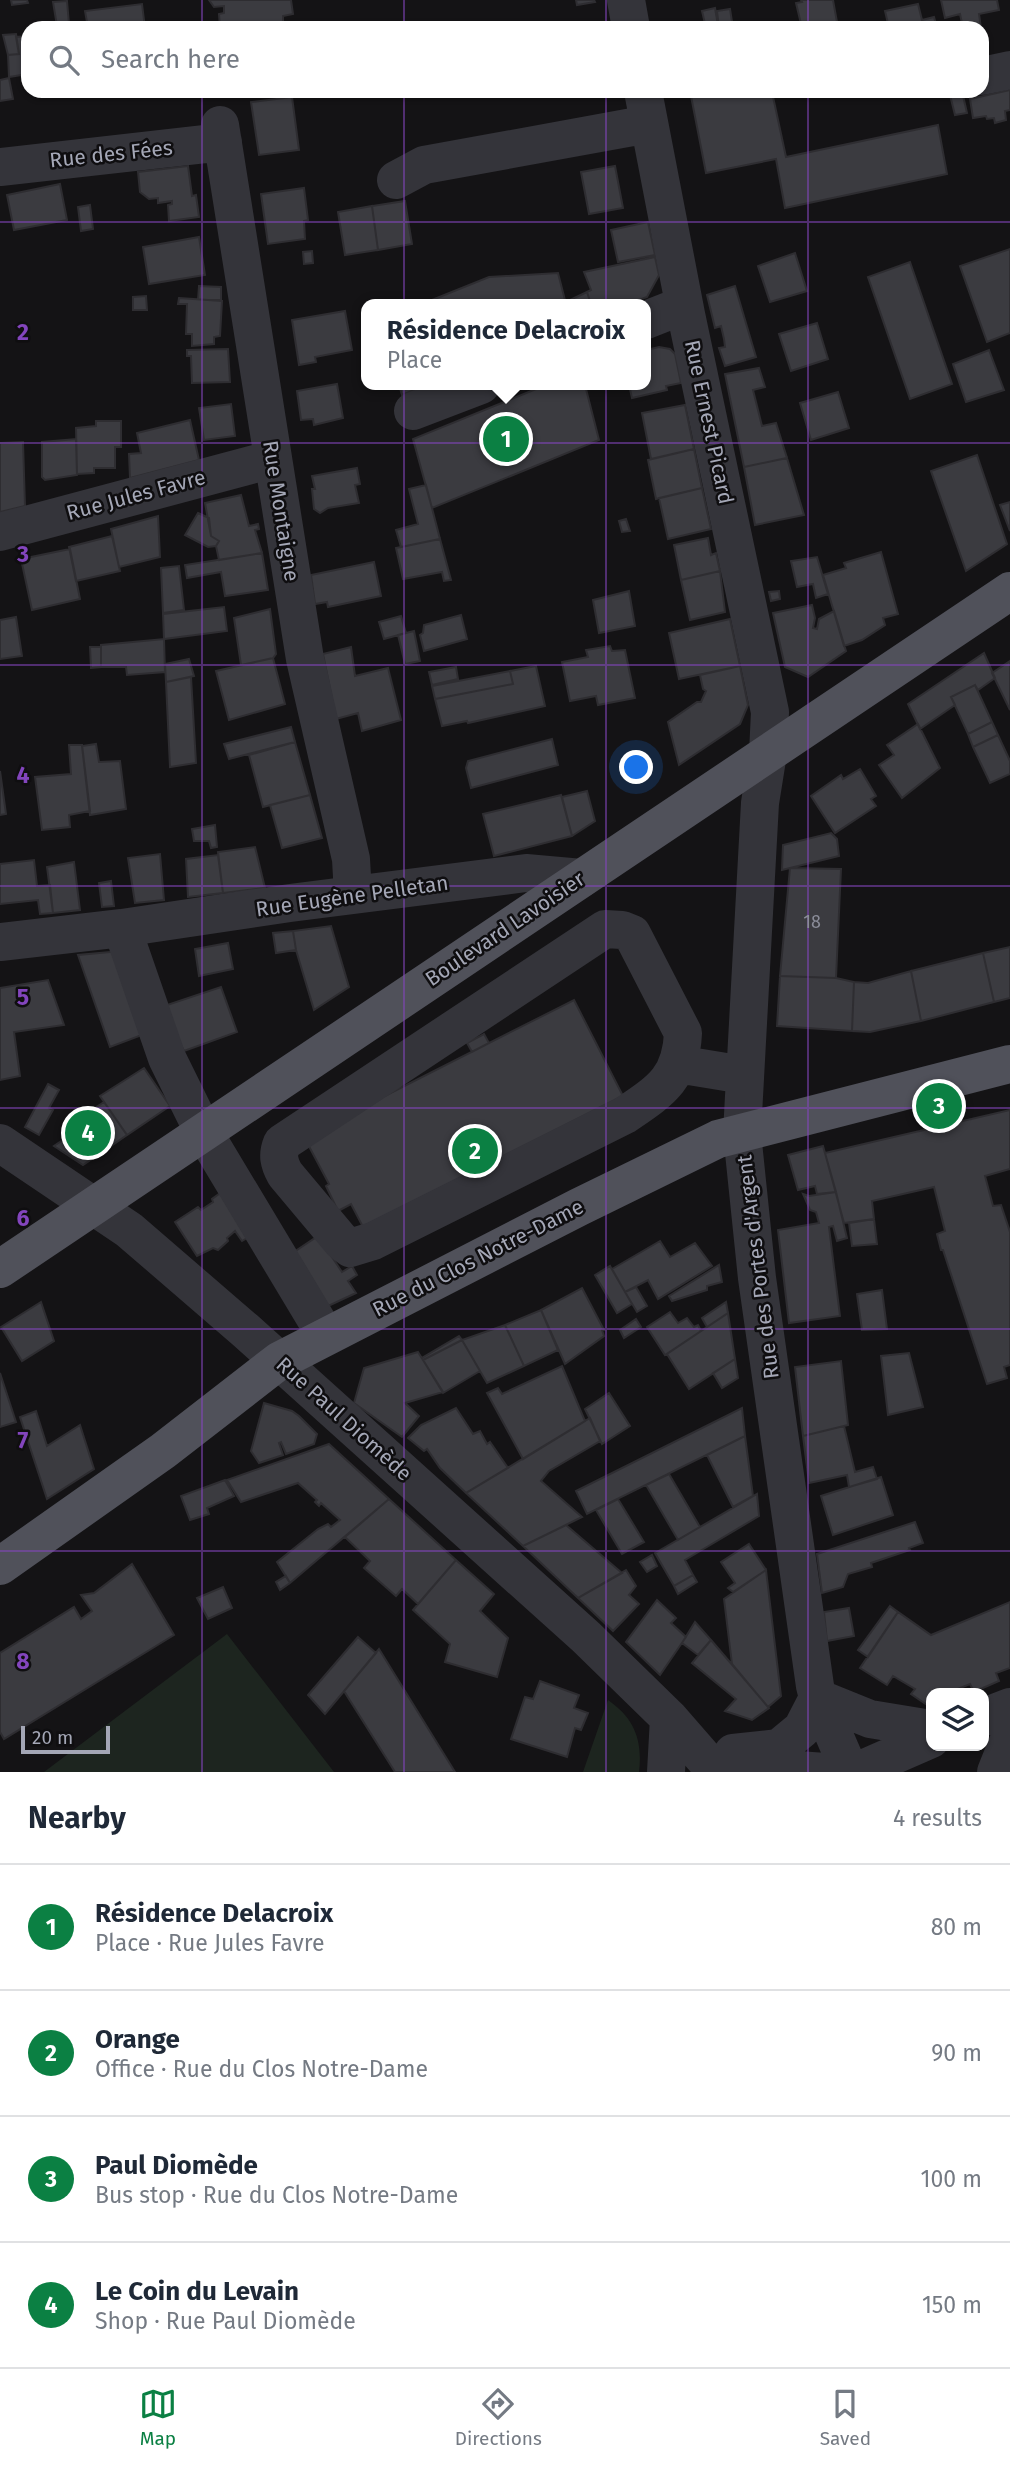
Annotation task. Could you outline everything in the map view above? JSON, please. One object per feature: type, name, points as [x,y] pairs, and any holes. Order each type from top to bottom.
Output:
[{"type":"main road","name":"Boulevard Lavoisier","points":[[0,1269],[1010,591]]},
{"type":"main road","name":"Rue du Clos Notre-Dame","points":[[0,1566],[163,1451],[279,1361],[579,1207],[718,1139],[1010,1064]]},
{"type":"street","points":[[626,0],[630,21]]},
{"type":"street","points":[[989,74],[1010,70]]},
{"type":"street","points":[[396,180],[424,165],[646,107]]},
{"type":"street","name":"Rue Ernest Picard","points":[[646,107],[684,305],[770,712],[768,753]]},
{"type":"street","name":"Rue des Fées","points":[[0,167],[221,133]]},
{"type":"street","name":"Rue Montaigne","points":[[221,133],[305,659],[351,859],[353,895]]},
{"type":"street","points":[[651,318],[684,305]]},
{"type":"street","points":[[413,411],[468,390]]},
{"type":"street","name":"Rue Jules Favre","points":[[0,532],[273,459]]},
{"type":"street","name":"Rue des Portes d'Argent","points":[[768,753],[760,803],[742,1133],[757,1278],[818,1698],[850,1772]]},
{"type":"street","name":"Rue Eugène Pelletan","points":[[0,942],[526,873],[582,878]]},
{"type":"street","points":[[122,928],[167,1058],[203,1131],[326,1336]]},
{"type":"street","points":[[605,929],[622,930],[632,934],[679,1021],[683,1033],[677,1064],[672,1077],[662,1089],[625,1115],[361,1246],[350,1248],[342,1242],[285,1174],[279,1163],[282,1143],[605,929]]},
{"type":"street","points":[[677,1064],[744,1075]]},
{"type":"street","name":"Rue Paul Diomède","points":[[0,1143],[129,1230],[279,1361],[566,1620],[668,1718],[725,1762],[825,1772]]},
{"type":"street","points":[[725,1762],[779,1748],[802,1729],[818,1698],[870,1719],[926,1728]]},
{"type":"street","points":[[989,1715],[1010,1707]]},
{"type":"street","points":[[666,1772],[668,1718]]},
{"type":"street","points":[[996,1772],[1010,1737]]},
{"type":"street","points":[[856,1772],[926,1741]]},
{"type":"shaded area","points":[[227,1634],[334,1772],[44,1772]]},
{"type":"shaded area","points":[[608,1700],[624,1714],[635,1731],[640,1750],[639,1772],[583,1772]]},
{"type":"building","points":[[11,0],[27,0],[28,3],[12,5]]},
{"type":"building","points":[[209,0],[291,0],[293,14],[283,16],[283,21],[220,21],[219,14],[224,13],[224,6],[214,7]]},
{"type":"building","points":[[576,0],[594,0],[595,2],[577,5]]},
{"type":"building","points":[[801,0],[833,0],[837,21],[800,21],[796,3],[802,2]]},
{"type":"building","points":[[941,0],[997,0],[999,10],[979,14],[980,21],[962,21],[960,14],[945,18]]},
{"type":"building","points":[[67,1],[69,21],[56,21],[53,2]]},
{"type":"building","points":[[142,4],[144,21],[87,21],[85,11]]},
{"type":"building","points":[[918,4],[922,20],[934,17],[935,21],[887,21],[885,11]]},
{"type":"building","points":[[715,8],[717,21],[704,21],[702,11]]},
{"type":"building","points":[[730,9],[732,21],[718,21],[717,11]]},
{"type":"building","points":[[16,34],[19,54],[8,55],[3,35]]},
{"type":"building","points":[[16,37],[21,37],[21,75],[9,77],[8,55],[19,54]]},
{"type":"building","points":[[9,78],[13,99],[0,101],[0,80]]},
{"type":"building","points":[[1010,90],[1010,110],[1005,111],[1006,120],[995,123],[994,118],[987,119],[986,116],[973,118],[970,99],[989,98],[989,95]]},
{"type":"building","points":[[292,98],[299,150],[259,155],[251,102]]},
{"type":"building","points":[[691,98],[773,98],[786,157],[938,125],[947,174],[785,208],[776,159],[706,173]]},
{"type":"building","points":[[951,98],[964,98],[967,113],[955,115]]},
{"type":"building","points":[[188,166],[192,196],[196,195],[199,217],[169,221],[168,205],[172,204],[172,201],[158,203],[158,198],[149,199],[140,192],[138,172]]},
{"type":"building","points":[[615,166],[623,208],[589,214],[581,172]]},
{"type":"building","points":[[60,184],[67,220],[14,230],[7,195]]},
{"type":"building","points":[[304,188],[308,220],[304,221],[305,239],[268,244],[261,194]]},
{"type":"building","points":[[405,201],[412,244],[378,250],[372,206]]},
{"type":"building","points":[[90,205],[93,229],[81,231],[78,207]]},
{"type":"building","points":[[372,206],[378,250],[345,255],[338,212]]},
{"type":"building","points":[[648,222],[655,255],[618,262],[611,230]]},
{"type":"building","points":[[199,237],[205,275],[149,284],[143,247]]},
{"type":"building","points":[[1010,249],[1010,333],[987,342],[960,266]]},
{"type":"building","points":[[312,251],[313,263],[304,264],[303,252]]},
{"type":"building","points":[[795,253],[807,291],[770,302],[758,266]]},
{"type":"building","points":[[655,257],[659,275],[647,297],[642,299],[589,299],[587,292],[591,290],[584,272]]},
{"type":"building","points":[[910,262],[952,384],[910,399],[868,277]]},
{"type":"building","points":[[558,273],[565,299],[434,299],[489,277]]},
{"type":"building","points":[[199,286],[221,287],[221,300],[198,300]]},
{"type":"building","points":[[735,286],[756,357],[725,366],[719,348],[725,347],[721,326],[715,328],[707,295]]},
{"type":"building","points":[[587,292],[589,299],[572,299]]},
{"type":"building","points":[[146,296],[147,310],[133,310],[133,297]]},
{"type":"building","points":[[179,298],[222,301],[220,336],[214,337],[214,344],[192,346],[192,334],[186,334],[187,304],[178,304]]},
{"type":"building","points":[[345,311],[352,350],[315,357],[316,362],[299,365],[292,320]]},
{"type":"building","points":[[817,323],[828,359],[791,371],[779,334]]},
{"type":"building","points":[[228,349],[230,382],[192,383],[191,356],[187,356],[187,350]]},
{"type":"building","points":[[651,349],[670,349],[675,354],[681,383],[666,386],[667,390],[632,398],[630,390],[651,390]]},
{"type":"building","points":[[989,350],[1004,390],[966,402],[953,364]]},
{"type":"building","points":[[759,368],[765,387],[753,390],[762,426],[776,423],[787,458],[744,467],[725,374]]},
{"type":"building","points":[[337,384],[343,418],[314,425],[313,419],[301,420],[297,391]]},
{"type":"building","points":[[400,390],[414,390],[402,395]]},
{"type":"building","points":[[534,390],[586,390],[599,440],[432,508],[413,439]]},
{"type":"building","points":[[838,392],[849,428],[811,440],[800,403]]},
{"type":"building","points":[[231,404],[235,436],[204,440],[199,408]]},
{"type":"building","points":[[685,405],[694,449],[651,459],[642,413]]},
{"type":"building","points":[[190,420],[199,460],[130,478],[129,454],[141,453],[137,433]]},
{"type":"building","points":[[96,421],[121,421],[121,447],[115,447],[115,468],[94,468],[94,473],[77,474],[76,428],[96,426]]},
{"type":"building","points":[[76,439],[77,475],[45,480],[42,477],[42,442]]},
{"type":"building","points":[[23,442],[25,506],[0,512],[0,443]]},
{"type":"building","points":[[694,449],[702,488],[656,499],[648,460]]},
{"type":"building","points":[[977,455],[1007,544],[966,571],[931,471]]},
{"type":"building","points":[[787,458],[804,515],[755,525],[744,467]]},
{"type":"building","points":[[357,468],[360,484],[355,485],[359,503],[328,508],[320,513],[314,509],[312,489],[315,489],[312,476]]},
{"type":"building","points":[[426,485],[440,539],[401,547],[396,530],[418,524],[409,489]]},
{"type":"building","points":[[702,488],[711,529],[668,539],[659,498]]},
{"type":"building","points":[[241,495],[249,526],[258,524],[259,529],[255,530],[262,553],[219,560],[216,546],[219,541],[211,536],[205,503]]},
{"type":"building","points":[[1010,502],[1010,531],[1000,505]]},
{"type":"building","points":[[198,513],[209,518],[211,536],[219,541],[216,546],[208,547],[185,535]]},
{"type":"building","points":[[158,516],[160,557],[119,567],[111,529]]},
{"type":"building","points":[[626,519],[630,531],[622,532],[619,521]]},
{"type":"building","points":[[112,536],[120,571],[76,581],[69,547]]},
{"type":"building","points":[[708,538],[711,555],[716,553],[720,571],[681,580],[674,545]]},
{"type":"building","points":[[440,539],[451,580],[444,581],[442,572],[403,579],[396,548]]},
{"type":"building","points":[[70,549],[80,599],[32,610],[21,559]]},
{"type":"building","points":[[881,552],[898,614],[883,618],[885,625],[862,640],[844,646],[823,575],[846,568],[844,563]]},
{"type":"building","points":[[262,553],[268,590],[225,596],[221,572],[187,578],[185,565]]},
{"type":"building","points":[[817,557],[828,594],[816,598],[813,584],[797,587],[791,561]]},
{"type":"building","points":[[374,562],[381,596],[328,607],[327,602],[315,604],[311,575]]},
{"type":"building","points":[[179,566],[184,610],[163,613],[161,568]]},
{"type":"building","points":[[720,571],[725,612],[690,620],[681,580]]},
{"type":"building","points":[[629,591],[635,626],[599,633],[593,600]]},
{"type":"building","points":[[779,591],[780,599],[771,601],[769,592]]},
{"type":"building","points":[[812,605],[815,618],[813,628],[817,629],[819,619],[834,611],[846,651],[808,677],[785,667],[773,613]]},
{"type":"building","points":[[224,607],[227,631],[164,639],[163,614]]},
{"type":"building","points":[[270,609],[276,654],[273,658],[241,665],[234,618]]},
{"type":"building","points":[[461,615],[467,639],[424,651],[420,635],[424,625]]},
{"type":"building","points":[[401,616],[406,633],[384,639],[379,622]]},
{"type":"building","points":[[16,617],[22,656],[0,659],[0,620]]},
{"type":"building","points":[[730,619],[740,666],[679,679],[669,633]]},
{"type":"building","points":[[414,631],[420,661],[405,664],[398,635]]},
{"type":"building","points":[[164,639],[165,672],[127,675],[126,667],[101,667],[101,645]]},
{"type":"building","points":[[610,646],[612,651],[625,650],[635,698],[598,705],[596,696],[570,701],[562,662],[588,657],[586,650]]},
{"type":"building","points":[[90,647],[101,647],[101,667],[91,668]]},
{"type":"building","points":[[351,647],[355,676],[388,668],[401,720],[362,731],[358,713],[336,719],[323,654]]},
{"type":"building","points":[[984,653],[995,678],[978,690],[975,685],[951,697],[955,705],[920,729],[908,704]]},
{"type":"building","points":[[273,658],[285,704],[229,720],[216,671]]},
{"type":"building","points":[[189,659],[194,676],[166,682],[165,664]]},
{"type":"building","points":[[1010,661],[1010,710],[992,673]]},
{"type":"building","points":[[536,666],[545,706],[442,726],[435,699],[513,684],[510,671]]},
{"type":"building","points":[[740,666],[748,705],[740,724],[679,765],[668,722],[701,702],[706,691],[703,689],[700,675]]},
{"type":"building","points":[[456,667],[458,679],[432,685],[429,672]]},
{"type":"building","points":[[510,671],[513,684],[435,699],[432,686]]},
{"type":"building","points":[[191,677],[196,763],[170,767],[166,682]]},
{"type":"building","points":[[975,685],[992,722],[968,734],[951,697]]},
{"type":"building","points":[[992,722],[998,735],[973,747],[968,734]]},
{"type":"building","points":[[918,724],[940,768],[902,798],[879,765],[894,755],[887,745]]},
{"type":"building","points":[[291,727],[295,742],[229,759],[224,744]]},
{"type":"building","points":[[998,735],[1010,761],[1010,774],[990,783],[973,747]]},
{"type":"building","points":[[552,739],[558,765],[471,788],[466,768],[468,761]]},
{"type":"building","points":[[295,742],[310,795],[263,807],[249,755]]},
{"type":"building","points":[[96,744],[99,762],[120,761],[126,809],[90,815],[82,746]]},
{"type":"building","points":[[69,745],[82,745],[90,811],[69,815],[70,827],[42,830],[35,777],[71,774]]},
{"type":"building","points":[[860,769],[876,796],[871,799],[876,806],[835,833],[811,796],[841,775],[843,779]]},
{"type":"building","points":[[0,771],[6,814],[0,815]]},
{"type":"building","points":[[587,791],[595,821],[572,836],[562,797]]},
{"type":"building","points":[[310,795],[322,838],[282,848],[270,805]]},
{"type":"building","points":[[561,795],[572,836],[494,856],[483,814]]},
{"type":"building","points":[[215,825],[217,847],[211,848],[209,841],[194,841],[192,829]]},
{"type":"building","points":[[831,833],[837,839],[839,856],[782,870],[783,845]]},
{"type":"building","points":[[255,847],[265,888],[223,893],[218,852]]},
{"type":"building","points":[[160,854],[164,900],[135,903],[128,858]]},
{"type":"building","points":[[218,855],[223,893],[188,897],[186,859]]},
{"type":"building","points":[[34,860],[37,886],[50,885],[53,913],[40,914],[38,900],[0,904],[0,864]]},
{"type":"building","points":[[74,862],[80,910],[53,913],[47,867]]},
{"type":"building","points":[[790,868],[841,869],[836,978],[780,976]]},
{"type":"building","points":[[111,881],[114,906],[102,907],[99,883]]},
{"type":"building","points":[[331,926],[349,987],[314,1010],[293,931]]},
{"type":"building","points":[[293,931],[296,950],[276,953],[273,933]]},
{"type":"building","points":[[228,943],[233,969],[199,976],[195,949]]},
{"type":"building","points":[[1010,947],[1010,998],[994,1002],[983,953]]},
{"type":"building","points":[[121,951],[150,1032],[110,1047],[78,955]]},
{"type":"building","points":[[983,953],[994,1002],[921,1021],[911,971]]},
{"type":"building","points":[[911,971],[921,1021],[870,1032],[852,1031],[854,982],[868,983]]},
{"type":"building","points":[[780,976],[836,978],[854,982],[852,1031],[777,1026]]},
{"type":"building","points":[[48,980],[64,1025],[14,1032],[20,1076],[0,1080],[0,988]]},
{"type":"building","points":[[221,987],[237,1032],[184,1051],[161,1007]]},
{"type":"building","points":[[574,1000],[623,1096],[363,1227],[351,1204],[338,1211],[326,1186],[329,1184],[304,1137]]},
{"type":"building","points":[[484,1034],[489,1043],[472,1052],[467,1043]]},
{"type":"building","points":[[144,1068],[170,1106],[127,1135],[100,1096]]},
{"type":"building","points":[[48,1084],[59,1090],[49,1108],[53,1110],[39,1135],[25,1127]]},
{"type":"building","points":[[104,1102],[127,1135],[111,1146],[87,1113]]},
{"type":"building","points":[[1010,1110],[1010,1169],[985,1176],[993,1206],[1001,1205],[1010,1232],[1010,1365],[1004,1367],[1007,1378],[987,1384],[941,1250],[937,1234],[945,1231],[934,1187],[872,1201],[874,1219],[844,1223],[825,1153]]},
{"type":"building","points":[[92,1120],[111,1146],[83,1165],[54,1146]]},
{"type":"building","points":[[823,1146],[836,1192],[817,1194],[815,1186],[798,1190],[788,1155]]},
{"type":"building","points":[[226,1189],[254,1234],[242,1241],[235,1231],[218,1250],[213,1248],[197,1256],[175,1222],[198,1207],[201,1210]]},
{"type":"building","points":[[836,1192],[847,1238],[837,1241],[833,1226],[829,1227],[840,1316],[789,1323],[778,1230],[819,1223],[816,1212],[810,1210],[803,1194],[809,1196]]},
{"type":"building","points":[[874,1219],[877,1244],[852,1246],[849,1223]]},
{"type":"building","points":[[318,1236],[342,1272],[352,1266],[357,1275],[348,1281],[356,1293],[324,1308],[288,1256]]},
{"type":"building","points":[[660,1241],[670,1257],[695,1243],[712,1266],[658,1299],[648,1280],[625,1292],[612,1269]]},
{"type":"building","points":[[719,1265],[722,1282],[707,1286],[707,1290],[672,1301],[669,1296]]},
{"type":"building","points":[[610,1266],[632,1304],[617,1313],[595,1275]]},
{"type":"building","points":[[636,1287],[647,1306],[637,1312],[625,1292]]},
{"type":"building","points":[[582,1288],[604,1330],[604,1336],[565,1364],[541,1310]]},
{"type":"building","points":[[882,1290],[887,1329],[862,1330],[857,1294]]},
{"type":"building","points":[[41,1302],[54,1341],[22,1361],[1,1327]]},
{"type":"building","points":[[726,1302],[728,1313],[707,1327],[702,1318]]},
{"type":"building","points":[[541,1310],[558,1350],[524,1366],[505,1325]]},
{"type":"building","points":[[670,1312],[678,1323],[687,1318],[694,1327],[698,1325],[701,1331],[665,1355],[647,1327]]},
{"type":"building","points":[[728,1313],[735,1359],[689,1389],[667,1354]]},
{"type":"building","points":[[636,1319],[641,1327],[624,1338],[620,1330]]},
{"type":"building","points":[[505,1325],[524,1366],[487,1383],[462,1340]]},
{"type":"building","points":[[459,1336],[462,1340],[423,1360],[422,1358]]},
{"type":"building","points":[[462,1340],[480,1371],[443,1393],[423,1360]]},
{"type":"building","points":[[418,1352],[443,1392],[405,1403],[419,1416],[402,1437],[354,1403],[364,1368]]},
{"type":"building","points":[[909,1353],[923,1407],[888,1415],[881,1356]]},
{"type":"building","points":[[735,1359],[738,1378],[722,1388],[713,1373]]},
{"type":"building","points":[[841,1361],[848,1425],[803,1436],[795,1367]]},
{"type":"building","points":[[562,1366],[585,1421],[523,1459],[487,1393],[498,1388],[502,1394]]},
{"type":"building","points":[[0,1373],[16,1422],[0,1427]]},
{"type":"building","points":[[609,1393],[630,1426],[602,1444],[585,1409]]},
{"type":"building","points":[[264,1403],[292,1411],[299,1416],[317,1434],[314,1444],[286,1454],[281,1442],[279,1443],[283,1455],[259,1463],[251,1451]]},
{"type":"building","points":[[456,1408],[473,1434],[480,1431],[487,1444],[490,1442],[508,1468],[466,1493],[440,1468],[427,1449],[424,1451],[408,1438],[421,1425]]},
{"type":"building","points":[[742,1408],[745,1436],[587,1514],[576,1491]]},
{"type":"building","points":[[36,1411],[47,1446],[80,1425],[94,1469],[47,1499],[20,1417]]},
{"type":"building","points":[[590,1418],[600,1441],[549,1471],[541,1481],[582,1517],[523,1546],[466,1493]]},
{"type":"building","points":[[844,1426],[855,1472],[873,1467],[877,1479],[849,1487],[847,1475],[809,1483],[803,1436]]},
{"type":"building","points":[[745,1436],[753,1496],[733,1507],[707,1455]]},
{"type":"building","points":[[329,1444],[389,1499],[290,1583],[277,1562],[318,1529],[328,1524],[331,1527],[340,1520],[321,1503],[319,1506],[315,1502],[317,1500],[298,1483],[241,1502],[227,1480]]},
{"type":"building","points":[[669,1474],[700,1527],[678,1540],[646,1485]]},
{"type":"building","points":[[881,1477],[893,1515],[833,1535],[821,1496]]},
{"type":"building","points":[[225,1480],[234,1496],[207,1508],[209,1514],[190,1520],[181,1496]]},
{"type":"building","points":[[757,1494],[759,1516],[685,1560],[693,1575],[674,1586],[655,1553]]},
{"type":"building","points":[[389,1499],[456,1560],[418,1604],[402,1589],[396,1596],[364,1568],[370,1561],[345,1537]]},
{"type":"building","points":[[618,1499],[644,1542],[622,1554],[596,1510]]},
{"type":"building","points":[[915,1522],[923,1543],[871,1563],[872,1567],[848,1574],[843,1587],[822,1593],[817,1554]]},
{"type":"building","points":[[566,1525],[622,1573],[578,1598],[523,1546]]},
{"type":"building","points":[[749,1544],[766,1570],[733,1592],[728,1588],[735,1583],[721,1562]]},
{"type":"building","points":[[652,1555],[657,1566],[647,1572],[640,1562]]},
{"type":"building","points":[[456,1560],[494,1594],[480,1611],[508,1638],[497,1677],[445,1662],[450,1644],[413,1610]]},
{"type":"building","points":[[132,1564],[174,1635],[4,1739],[0,1732],[0,1653],[74,1607],[81,1619],[92,1611],[81,1595],[94,1593]]},
{"type":"building","points":[[626,1570],[636,1586],[629,1595],[639,1604],[613,1631],[578,1598]]},
{"type":"building","points":[[766,1570],[781,1696],[768,1707],[732,1664],[724,1599]]},
{"type":"building","points":[[693,1575],[697,1582],[678,1594],[674,1586]]},
{"type":"building","points":[[286,1576],[290,1583],[280,1590],[276,1582]]},
{"type":"building","points":[[223,1587],[232,1608],[208,1619],[197,1598]]},
{"type":"building","points":[[657,1600],[676,1618],[671,1623],[686,1637],[660,1675],[626,1642]]},
{"type":"building","points":[[1010,1602],[1010,1668],[996,1673],[999,1681],[983,1688],[972,1688],[970,1684],[960,1688],[926,1688],[926,1704],[911,1694],[915,1689],[893,1676],[887,1685],[860,1668],[898,1612],[931,1635]]},
{"type":"building","points":[[890,1606],[898,1612],[868,1657],[858,1650]]},
{"type":"building","points":[[849,1608],[854,1636],[827,1641],[824,1612]]},
{"type":"building","points":[[695,1622],[711,1640],[698,1655],[682,1643]]},
{"type":"building","points":[[358,1637],[376,1653],[325,1714],[308,1695]]},
{"type":"building","points":[[711,1640],[769,1708],[752,1720],[725,1711],[736,1699],[692,1663]]},
{"type":"building","points":[[379,1649],[455,1772],[395,1772],[344,1691]]},
{"type":"building","points":[[540,1681],[579,1695],[574,1708],[588,1713],[581,1730],[575,1728],[567,1757],[511,1739],[525,1697],[533,1699]]},
{"type":"place","name":"Résidence Delacroix","points":[[506,439]]},
{"type":"place","name":"Paul Diomède","points":[[939,1106]]},
{"type":"place","name":"Le Coin du Levain","points":[[88,1133]]},
{"type":"place","name":"Orange","points":[[475,1151]]}]
